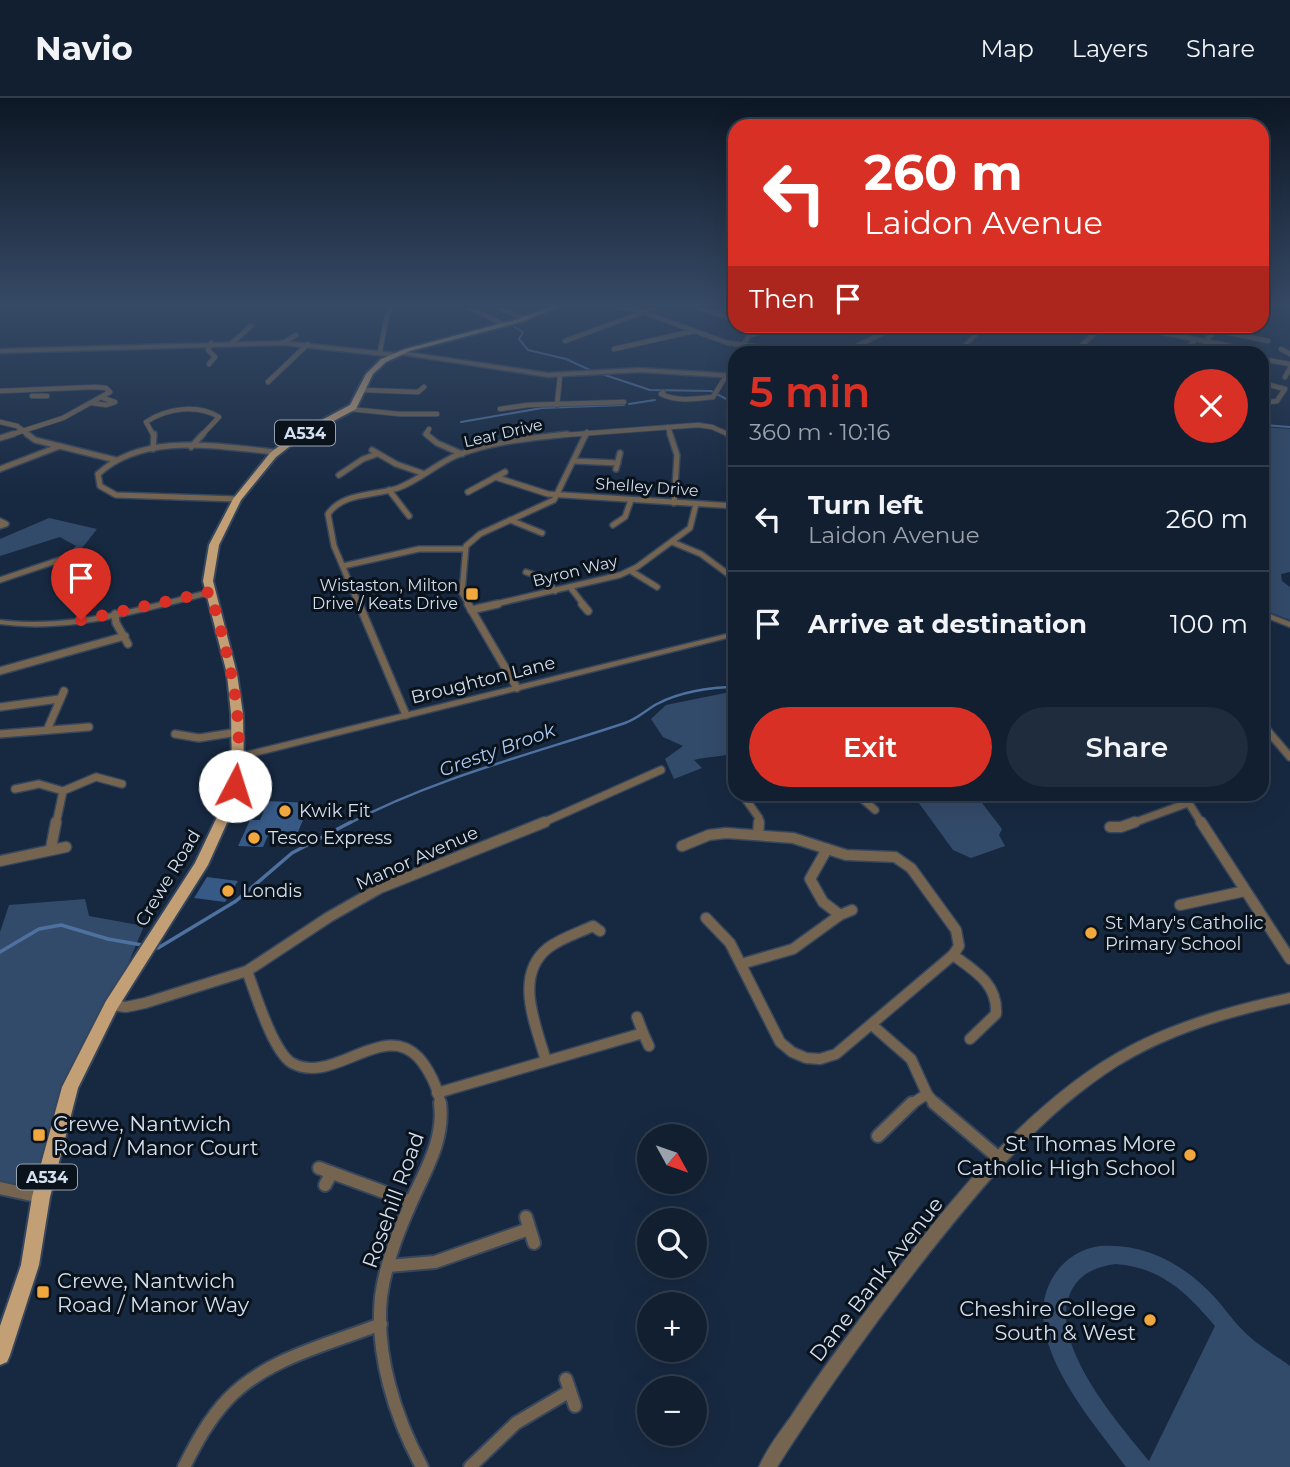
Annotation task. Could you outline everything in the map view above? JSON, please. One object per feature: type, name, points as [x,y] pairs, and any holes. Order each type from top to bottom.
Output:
[{"type":"main road","name":"Crewe Road","points":[[111,1005],[215,839],[233,796],[238,732],[232,674],[210,592],[208,572],[214,545],[237,499],[277,452],[295,438],[350,409],[359,401],[372,370],[377,367]]},
{"type":"main road","name":"A534","points":[[1,1350],[30,1265],[41,1197],[70,1087],[111,1005]]},
{"type":"street","points":[[268,382],[284,367]]},
{"type":"street","points":[[493,367],[560,376],[640,370],[726,376]]},
{"type":"street","points":[[1285,377],[1290,367]]},
{"type":"street","points":[[557,405],[560,376]]},
{"type":"street","points":[[663,392],[661,394],[666,397],[692,400],[716,395],[716,388],[726,376]]},
{"type":"street","points":[[1269,385],[1285,389],[1278,401],[1269,402]]},
{"type":"street","points":[[0,391],[101,387],[110,391],[103,398],[63,418],[0,438]]},
{"type":"street","points":[[363,390],[418,392],[424,387]]},
{"type":"street","points":[[32,396],[43,396],[46,389]]},
{"type":"street","points":[[92,403],[106,405],[115,402],[103,398]]},
{"type":"street","points":[[500,409],[624,402]]},
{"type":"street","points":[[153,449],[154,432],[146,422],[149,419],[175,409],[217,415],[219,417],[191,447]]},
{"type":"street","points":[[350,409],[399,414],[437,414]]},
{"type":"street","points":[[0,422],[17,426],[35,440],[116,460]]},
{"type":"street","name":"Lear Drive","points":[[343,566],[337,551],[329,510],[341,502],[403,485],[463,454],[525,438],[587,432],[707,426],[728,434]]},
{"type":"street","points":[[668,427],[677,454],[674,503]]},
{"type":"street","points":[[426,430],[426,434],[437,443],[463,454]]},
{"type":"street","points":[[517,688],[461,590],[466,549],[477,535],[549,503],[556,495],[587,432]]},
{"type":"street","points":[[0,469],[60,446]]},
{"type":"street","points":[[237,499],[111,494],[100,486],[97,477],[102,469],[116,460],[153,449],[191,447],[277,452]]},
{"type":"street","points":[[338,472],[374,452],[396,464],[422,473]]},
{"type":"street","points":[[573,461],[617,466],[620,453]]},
{"type":"street","points":[[470,489],[505,472]]},
{"type":"street","name":"Shelley Drive","points":[[495,477],[556,495],[728,506]]},
{"type":"street","points":[[389,490],[409,516]]},
{"type":"street","points":[[613,525],[625,517],[631,500]]},
{"type":"street","name":"Byron Way","points":[[471,610],[631,571],[692,526],[696,504]]},
{"type":"street","points":[[2,524],[15,520]]},
{"type":"street","points":[[510,520],[542,533]]},
{"type":"street","points":[[672,542],[701,554],[727,574]]},
{"type":"street","points":[[407,715],[343,566],[419,549],[466,549]]},
{"type":"street","points":[[0,580],[68,557]]},
{"type":"street","points":[[53,562],[75,569],[83,575]]},
{"type":"street","points":[[631,571],[657,587]]},
{"type":"street","points":[[528,574],[546,579],[555,591]]},
{"type":"street","points":[[570,587],[588,611]]},
{"type":"street","points":[[0,622],[47,625],[115,614],[210,592]]},
{"type":"street","points":[[0,671],[126,640],[116,623],[115,614]]},
{"type":"street","points":[[1269,616],[1290,625]]},
{"type":"street","name":"Broughton Lane","points":[[238,757],[728,636]]},
{"type":"street","points":[[47,730],[64,691]]},
{"type":"street","points":[[0,707],[60,699]]},
{"type":"street","points":[[0,734],[89,727]]},
{"type":"street","points":[[176,734],[199,738],[238,732]]},
{"type":"street","points":[[1269,732],[1290,757]]},
{"type":"street","name":"Manor Avenue","points":[[111,1005],[126,1007],[145,1003],[247,971],[329,917],[380,888],[587,805],[661,770]]},
{"type":"street","points":[[63,791],[96,778],[122,784]]},
{"type":"street","points":[[15,789],[29,779],[63,791]]},
{"type":"street","points":[[51,848],[63,791]]},
{"type":"street","points":[[747,801],[759,818],[758,835]]},
{"type":"street","points":[[864,801],[875,810]]},
{"type":"street","points":[[1111,827],[1121,827],[1180,801]]},
{"type":"street","points":[[1186,801],[1290,959]]},
{"type":"street","points":[[681,846],[716,834],[758,835],[801,839],[851,856],[890,856],[908,864],[959,936],[959,946],[953,955],[872,1025],[828,1058],[807,1059],[791,1053],[779,1042],[727,937],[706,918]]},
{"type":"street","points":[[0,861],[51,848],[66,847]]},
{"type":"street","points":[[827,849],[810,879],[827,906],[840,915]]},
{"type":"street","points":[[1180,905],[1245,891]]},
{"type":"street","points":[[741,964],[793,949],[840,915],[852,911]]},
{"type":"street","points":[[547,1061],[528,989],[530,970],[546,949],[594,925]]},
{"type":"street","points":[[953,955],[994,989],[996,1014],[970,1039]]},
{"type":"street","name":"Rosehill Road","points":[[247,971],[282,1051],[294,1064],[306,1068],[321,1067],[379,1046],[394,1044],[412,1051],[422,1060],[437,1093],[441,1106],[437,1140],[388,1266],[381,1297],[381,1324],[396,1407],[410,1447],[422,1467]]},
{"type":"street","name":"Dane Bank Avenue","points":[[767,1467],[889,1293],[1000,1159],[1059,1101],[1130,1053],[1182,1028],[1290,998]]},
{"type":"street","points":[[637,1017],[649,1046]]},
{"type":"street","points":[[872,1025],[911,1059],[927,1094],[938,1108],[1000,1159]]},
{"type":"street","points":[[437,1093],[643,1033]]},
{"type":"street","points":[[878,1136],[910,1105],[927,1094]]},
{"type":"street","points":[[319,1168],[411,1202]]},
{"type":"street","points":[[325,1185],[331,1174]]},
{"type":"street","points":[[0,1188],[41,1197]]},
{"type":"street","points":[[388,1266],[435,1262],[528,1223],[534,1243]]},
{"type":"street","points":[[184,1467],[209,1422],[248,1381],[381,1324]]},
{"type":"street","points":[[470,1467],[483,1450],[509,1427],[568,1385],[575,1406]]},
{"type":"shaded area","points":[[1269,428],[1290,429],[1290,572],[1281,574],[1282,581],[1290,587],[1290,620],[1269,612]]},
{"type":"shaded area","points":[[49,518],[97,529],[75,557],[66,556],[76,546],[60,537],[0,556],[0,539]]},
{"type":"shaded area","points":[[728,692],[728,754],[694,760],[702,768],[674,779],[665,759],[683,746],[663,737],[651,719],[666,705]]},
{"type":"shaded area","points":[[917,801],[981,801],[1002,829],[999,835],[1005,846],[971,858],[953,850]]},
{"type":"shaded area","points":[[85,899],[89,916],[144,926],[111,1005],[64,1102],[43,1185],[0,1183],[0,932],[9,905]]},
{"type":"shaded area","points":[[1093,1247],[1134,1248],[1180,1267],[1206,1288],[1259,1345],[1290,1366],[1290,1467],[1126,1467],[1063,1378],[1051,1352],[1044,1326],[1044,1301],[1053,1277],[1067,1260]],"holes":[[[1107,1265],[1146,1270],[1172,1284],[1215,1326],[1149,1461],[1105,1406],[1078,1361],[1066,1316],[1069,1296],[1082,1277]]]},
{"type":"building","name":"Kwik Fit","points":[[268,801],[310,803],[298,832],[270,831],[263,847],[238,846],[250,820],[260,820]]},
{"type":"building","points":[[207,877],[238,881],[225,902],[194,898]]},
{"type":"waterway","points":[[583,367],[592,371]]},
{"type":"waterway","points":[[602,374],[650,390],[711,391],[728,400]]},
{"type":"waterway","points":[[629,404],[655,400]]},
{"type":"waterway","points":[[461,422],[542,408],[624,405]]},
{"type":"waterway","points":[[1269,426],[1290,427]]},
{"type":"waterway","name":"Gresty Brook","points":[[348,824],[449,780],[625,723],[675,696],[728,687]]},
{"type":"waterway","points":[[152,947],[158,948],[236,901],[292,853],[351,822]]},
{"type":"waterway","points":[[0,952],[39,929],[61,925],[108,939],[142,945]]},
{"type":"place","name":"Wistaston, Milton Drive / Keats Drive","points":[[472,594]]},
{"type":"place","name":"Kwik Fit","points":[[285,811]]},
{"type":"place","name":"Tesco Express","points":[[254,838]]},
{"type":"place","name":"Londis","points":[[228,891]]},
{"type":"place","name":"St Mary's Catholic Primary School","points":[[1091,933]]},
{"type":"place","name":"Crewe, Nantwich Road / Manor Court","points":[[39,1135]]},
{"type":"place","name":"St Thomas More Catholic High School","points":[[1190,1155]]},
{"type":"place","name":"Crewe, Nantwich Road / Manor Way","points":[[43,1292]]},
{"type":"place","name":"Cheshire College South & West","points":[[1150,1320]]},
{"type":"route","points":[[81,620],[210,592],[232,674],[238,732],[238,772],[235,786]]}]
